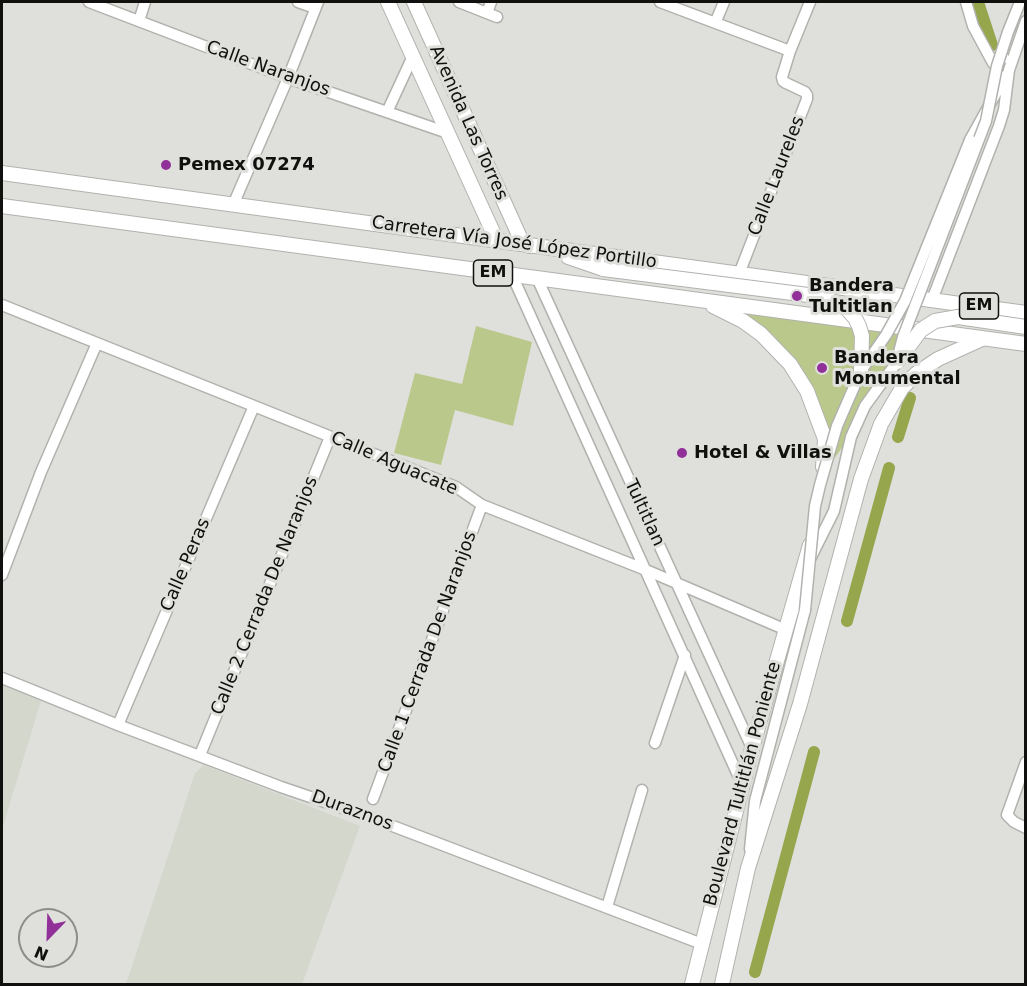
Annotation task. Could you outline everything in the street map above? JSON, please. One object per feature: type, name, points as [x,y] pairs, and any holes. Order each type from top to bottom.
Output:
[{"type":"main road","name":"Avenida Las Torres","points":[[388,2],[497,241]]},
{"type":"main road","name":"Avenida Las Torres","points":[[414,2],[523,244]]},
{"type":"main road","name":"Carretera Vía José López Portillo","points":[[2,173],[1026,313]]},
{"type":"main road","name":"Carretera Vía José López Portillo","points":[[2,206],[1026,344]]},
{"type":"main road","points":[[523,244],[603,269],[824,297],[847,309],[855,318],[862,336],[861,371]]},
{"type":"main road","name":"Boulevard Tultitlán Poniente","points":[[692,984],[742,784],[820,503],[825,439],[807,391],[790,364],[776,348],[743,321],[700,300]]},
{"type":"main road","points":[[897,362],[921,330],[935,321],[958,317],[1026,327]]},
{"type":"main road","points":[[748,868],[800,704],[861,479],[881,424],[902,388],[917,373],[938,359],[984,339]]},
{"type":"main road","name":"Boulevard Tultitlán Poniente","points":[[723,984],[748,868]]},
{"type":"street","name":"Calle Naranjos","points":[[89,2],[288,78],[448,133]]},
{"type":"street","points":[[139,21],[145,2]]},
{"type":"street","points":[[233,205],[288,78],[316,5],[298,2]]},
{"type":"street","points":[[459,2],[492,15],[491,2]]},
{"type":"street","points":[[660,2],[716,21],[790,51],[810,2]]},
{"type":"street","points":[[716,21],[724,2]]},
{"type":"street","points":[[966,2],[973,26],[993,63],[1014,53]]},
{"type":"street","points":[[798,584],[834,511],[851,437],[865,406],[897,362],[903,337],[986,121],[997,66],[1020,2]]},
{"type":"street","points":[[932,300],[999,126],[1004,110],[1009,70],[1026,21]]},
{"type":"street","name":"Calle Laureles","points":[[739,274],[807,99],[805,92],[783,81],[782,77],[790,51]]},
{"type":"street","points":[[387,112],[413,56]]},
{"type":"street","name":"Boulevard Tultitlán Poniente","points":[[748,868],[755,801],[805,610],[815,506],[837,426],[861,371],[886,335],[905,301],[970,140],[1009,70]]},
{"type":"street","name":"Tultitlan","points":[[512,275],[742,784]]},
{"type":"street","name":"Tultitlan","points":[[537,278],[752,748]]},
{"type":"street","name":"Calle Aguacate","points":[[2,305],[456,487],[482,505],[646,570],[784,629]]},
{"type":"street","points":[[2,575],[41,472],[96,343]]},
{"type":"street","name":"Calle Peras","points":[[118,725],[254,406]]},
{"type":"street","name":"Calle 2 Cerrada De Naranjos","points":[[200,755],[330,437]]},
{"type":"street","name":"Calle 1 Cerrada De Naranjos","points":[[374,799],[482,505]]},
{"type":"street","points":[[655,743],[685,655]]},
{"type":"street","name":"Duraznos","points":[[2,678],[118,725],[702,944]]},
{"type":"street","points":[[1026,762],[1007,815],[1014,822],[1026,828]]},
{"type":"street","points":[[607,907],[642,790]]},
{"type":"shaded area","points":[[2,685],[41,701],[2,829]]},
{"type":"shaded area","points":[[204,765],[360,826],[302,984],[126,984],[195,773]]},
{"type":"green space","points":[[735,309],[923,335],[831,463],[818,399],[802,369],[773,335]]},
{"type":"green space","points":[[476,326],[532,342],[513,426],[455,410],[441,465],[394,453],[415,373],[462,384]]},
{"type":"waterway","points":[[978,2],[992,45]]},
{"type":"waterway","points":[[898,437],[910,398]]},
{"type":"waterway","points":[[847,621],[889,468]]},
{"type":"waterway","points":[[755,972],[814,752]]},
{"type":"place","name":"Pemex 07274","points":[[166,165]]},
{"type":"place","name":"Bandera Tultitlan","points":[[797,296]]},
{"type":"place","name":"Bandera Monumental","points":[[822,368]]},
{"type":"place","name":"Hotel & Villas","points":[[682,453]]}]
